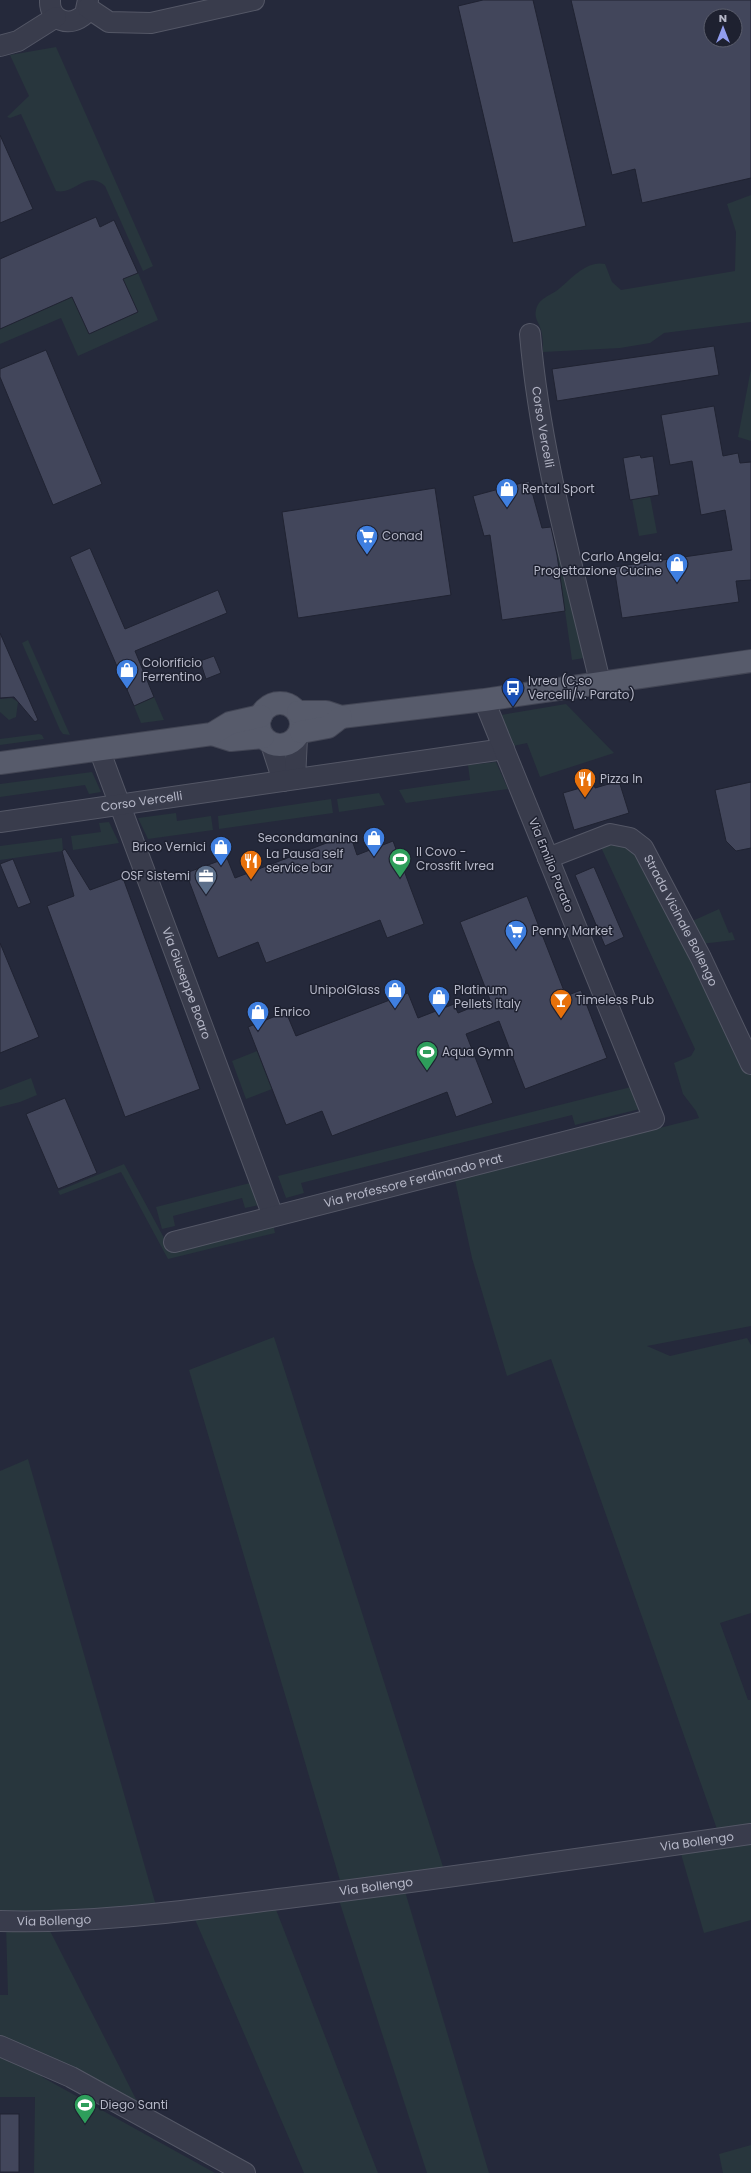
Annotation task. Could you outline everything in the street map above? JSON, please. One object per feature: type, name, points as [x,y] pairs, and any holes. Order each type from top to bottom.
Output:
[{"type":"main road","points":[[0,763],[212,734],[230,740],[265,732],[285,746],[299,727],[326,712],[341,717],[484,700],[751,661]]},
{"type":"main road","points":[[265,732],[265,709],[275,703],[289,704],[299,727]]},
{"type":"street","points":[[0,46],[18,41],[53,9],[61,21],[74,22],[85,14],[88,4],[109,22],[151,23],[254,0]]},
{"type":"street","name":"Corso Vercelli","points":[[530,334],[534,380],[541,429],[600,682]]},
{"type":"street","name":"Via Emilio Parato","points":[[484,700],[654,1120]]},
{"type":"street","points":[[289,780],[299,727]]},
{"type":"street","points":[[265,732],[289,780]]},
{"type":"street","name":"Via Giuseppe Boaro","points":[[99,749],[273,1216]]},
{"type":"street","name":"Corso Vercelli","points":[[0,822],[504,749]]},
{"type":"street","name":"Strada Vicinale Bollengo","points":[[548,858],[610,834],[630,838],[643,848],[697,952],[751,1064]]},
{"type":"street","name":"Via Professore Ferdinando Prat","points":[[174,1242],[654,1120]]},
{"type":"street","name":"Via Bollengo","points":[[0,1921],[64,1922],[158,1914],[364,1888],[751,1834]]},
{"type":"street","points":[[0,2046],[84,2083],[245,2173]]},
{"type":"shaded area","points":[[56,47],[153,266],[143,271],[105,186],[98,181],[92,180],[86,181],[69,190],[56,191],[21,114],[10,118],[7,117],[29,96],[10,55]]},
{"type":"shaded area","points":[[751,195],[751,322],[664,333],[650,343],[620,348],[543,352],[542,333],[536,316],[536,310],[540,302],[557,291],[586,267],[598,263],[605,264],[612,282],[621,290],[735,271],[736,232],[727,204]]},
{"type":"shaded area","points":[[138,273],[158,320],[78,356],[61,318],[0,344],[0,329],[72,297],[89,334],[138,312],[123,279]]},
{"type":"shaded area","points":[[751,369],[751,441],[738,437]]},
{"type":"shaded area","points":[[650,496],[657,533],[639,536],[632,499]]},
{"type":"shaded area","points":[[553,526],[582,646],[584,658],[572,660]]},
{"type":"shaded area","points":[[28,640],[70,735],[63,734],[60,730],[22,643]]},
{"type":"shaded area","points":[[154,697],[164,720],[141,723],[134,706]]},
{"type":"shaded area","points":[[12,698],[18,702],[16,717],[9,720],[0,712],[0,699]]},
{"type":"shaded area","points":[[566,704],[614,753],[540,777],[527,743],[513,746],[501,715]]},
{"type":"shaded area","points":[[39,734],[42,735],[44,739],[0,745],[0,739]]},
{"type":"shaded area","points":[[496,762],[508,789],[406,803],[399,790],[470,780],[468,765]]},
{"type":"shaded area","points":[[92,772],[101,792],[89,794],[85,785],[0,797],[0,784]]},
{"type":"shaded area","points":[[379,793],[385,805],[339,812],[337,799]]},
{"type":"shaded area","points":[[331,799],[333,813],[219,829],[218,816]]},
{"type":"shaded area","points":[[176,813],[177,821],[211,816],[213,830],[148,839],[138,818]]},
{"type":"shaded area","points":[[109,822],[119,843],[73,850],[71,836],[101,832],[99,823]]},
{"type":"shaded area","points":[[62,838],[63,851],[0,860],[0,846]]},
{"type":"shaded area","points":[[599,843],[631,846],[751,1073],[751,1326],[647,1346],[670,1356],[747,1338],[751,1345],[751,1613],[720,1623],[748,1700],[751,1700],[751,1827],[718,1832],[551,1359],[507,1376],[472,1258],[455,1180],[699,1118],[696,1111],[683,1094],[674,1063],[691,1056],[695,1049]]},
{"type":"shaded area","points":[[719,909],[729,933],[732,932],[735,940],[701,944],[688,923]]},
{"type":"shaded area","points":[[257,1051],[272,1089],[246,1099],[232,1061]]},
{"type":"shaded area","points":[[31,1078],[37,1095],[20,1102],[0,1107],[0,1090]]},
{"type":"shaded area","points":[[635,1086],[644,1108],[575,1125],[572,1115],[301,1183],[304,1193],[286,1198],[278,1176]]},
{"type":"shaded area","points":[[124,1164],[170,1249],[273,1224],[275,1233],[168,1259],[121,1172],[60,1195],[58,1191]]},
{"type":"shaded area","points":[[250,1183],[259,1205],[245,1208],[242,1198],[173,1216],[175,1226],[162,1229],[156,1207]]},
{"type":"shaded area","points":[[274,1337],[444,1870],[341,1884],[189,1370]]},
{"type":"shaded area","points":[[28,1459],[157,1909],[0,1915],[0,1471]]},
{"type":"shaded area","points":[[751,1838],[751,1920],[704,1933],[679,1847]]},
{"type":"shaded area","points":[[404,1888],[489,2173],[427,2173],[338,1897]]},
{"type":"shaded area","points":[[275,1907],[378,2173],[304,2173],[194,1917]]},
{"type":"shaded area","points":[[6,1925],[48,1927],[141,2109],[0,2041],[0,1995],[8,1995]]},
{"type":"shaded area","name":"Diego Santi","points":[[0,2052],[42,2069],[42,2077],[215,2173],[34,2173],[35,2097],[0,2097]]},
{"type":"shaded area","points":[[751,2145],[751,2173],[723,2173],[719,2154]]},
{"type":"building","points":[[483,0],[533,0],[586,226],[513,243],[458,6]]},
{"type":"building","points":[[571,0],[751,0],[751,178],[642,203],[635,169],[612,175]]},
{"type":"building","points":[[0,135],[33,209],[0,223]]},
{"type":"building","points":[[96,217],[100,227],[114,220],[138,273],[123,279],[138,312],[89,334],[72,297],[0,329],[0,259]]},
{"type":"building","points":[[714,346],[719,375],[557,401],[552,369]]},
{"type":"building","points":[[46,350],[102,484],[53,505],[0,377],[0,369]]},
{"type":"building","points":[[714,406],[723,456],[738,453],[740,463],[751,462],[751,580],[736,581],[739,602],[622,618],[614,567],[732,550],[725,510],[701,515],[692,461],[670,465],[661,415]]},
{"type":"building","points":[[640,455],[641,458],[653,456],[659,495],[630,500],[623,458]]},
{"type":"building","points":[[529,481],[542,528],[551,527],[557,555],[565,611],[502,620],[490,535],[484,536],[473,496]]},
{"type":"building","name":"Conad","points":[[435,488],[451,595],[298,618],[282,512]]},
{"type":"building","points":[[90,548],[125,629],[218,590],[227,613],[135,651],[154,697],[134,706],[70,557]]},
{"type":"building","points":[[0,633],[38,720],[35,722],[14,697],[0,698]]},
{"type":"building","points":[[214,656],[221,673],[206,679],[200,661]]},
{"type":"building","points":[[619,781],[629,813],[574,830],[563,793],[594,784],[595,788]]},
{"type":"building","points":[[751,782],[751,848],[736,851],[726,841],[715,790]]},
{"type":"building","points":[[350,834],[357,855],[393,841],[424,924],[387,938],[380,920],[266,963],[258,942],[218,958],[186,873],[227,858],[235,878]]},
{"type":"building","points":[[65,849],[90,890],[123,878],[200,1089],[125,1117],[47,906],[74,896],[62,851]]},
{"type":"building","points":[[13,859],[31,903],[18,908],[0,864]]},
{"type":"building","points":[[594,867],[624,937],[605,946],[575,875]]},
{"type":"building","points":[[527,896],[566,996],[581,990],[607,1058],[525,1089],[499,1021],[466,1034],[493,1103],[456,1117],[447,1092],[332,1136],[322,1111],[286,1125],[248,1027],[286,1012],[296,1036],[408,993],[418,1018],[454,1004],[458,1013],[490,1000],[460,922]]},
{"type":"building","points":[[0,943],[39,1037],[0,1053]]},
{"type":"building","points":[[65,1098],[97,1173],[58,1189],[26,1114]]},
{"type":"building","points":[[0,2114],[19,2114],[19,2172],[0,2172]]},
{"type":"place","name":"Rental Sport","points":[[507,508]]},
{"type":"place","name":"Conad","points":[[367,556]]},
{"type":"place","name":"Carlo Angela: Progettazione Cucine","points":[[677,584]]},
{"type":"place","name":"Colorificio Ferrentino","points":[[127,690]]},
{"type":"place","name":"Ivrea (C.so Vercelli/v. Parato)","points":[[513,708]]},
{"type":"place","name":"Pizza In","points":[[585,798]]},
{"type":"place","name":"Secondamanina","points":[[374,858]]},
{"type":"place","name":"Brico Vernici","points":[[221,866]]},
{"type":"place","name":"Il Covo - Crossfit Ivrea","points":[[400,878]]},
{"type":"place","name":"La Pausa self service bar","points":[[251,880]]},
{"type":"place","name":"OSF Sistemi","points":[[206,896]]},
{"type":"place","name":"Penny Market","points":[[516,950]]},
{"type":"place","name":"UnipolGlass","points":[[395,1010]]},
{"type":"place","name":"Platinum Pellets Italy","points":[[439,1016]]},
{"type":"place","name":"Timeless Pub","points":[[561,1020]]},
{"type":"place","name":"Enrico","points":[[258,1032]]},
{"type":"place","name":"Aqua Gymn","points":[[427,1072]]},
{"type":"place","name":"Diego Santi","points":[[85,2124]]}]
